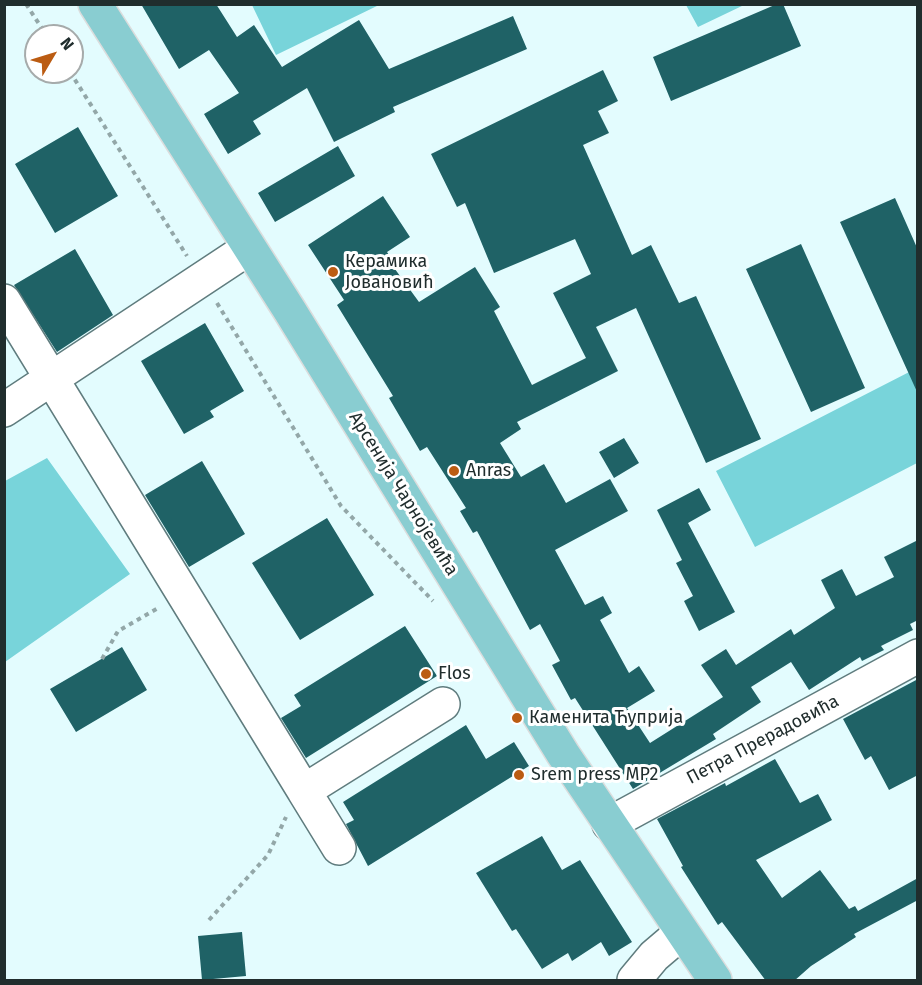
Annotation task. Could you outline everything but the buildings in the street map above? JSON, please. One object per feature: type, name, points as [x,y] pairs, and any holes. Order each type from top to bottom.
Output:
[{"type":"main road","name":"Арсенија Чарнојевића","points":[[95,4],[609,825],[715,981]]},
{"type":"street","points":[[4,410],[52,381],[249,248]]},
{"type":"street","points":[[4,300],[339,848]]},
{"type":"street","name":"Петра Прерадовића","points":[[609,825],[918,656]]},
{"type":"street","points":[[304,791],[443,704]]},
{"type":"street","points":[[634,981],[654,956],[681,933]]},
{"type":"path","points":[[27,4],[40,24]]},
{"type":"path","points":[[78,84],[341,506],[441,609]]},
{"type":"path","points":[[102,659],[118,632],[183,594]]},
{"type":"path","points":[[209,920],[268,855],[284,821],[304,791]]},
{"type":"shaded area","points":[[252,5],[379,5],[276,55]]},
{"type":"shaded area","points":[[686,5],[744,5],[698,27]]},
{"type":"shaded area","points":[[917,368],[917,463],[755,547],[716,471]]},
{"type":"shaded area","points":[[47,458],[130,574],[5,662],[5,481]]},
{"type":"place","name":"Керамика Јовановић","points":[[333,272]]},
{"type":"place","name":"Anras","points":[[454,471]]},
{"type":"place","name":"Flos","points":[[426,674]]},
{"type":"place","name":"Каменита Ћуприја","points":[[517,718]]},
{"type":"place","name":"Srem press MP2","points":[[519,775]]}]
